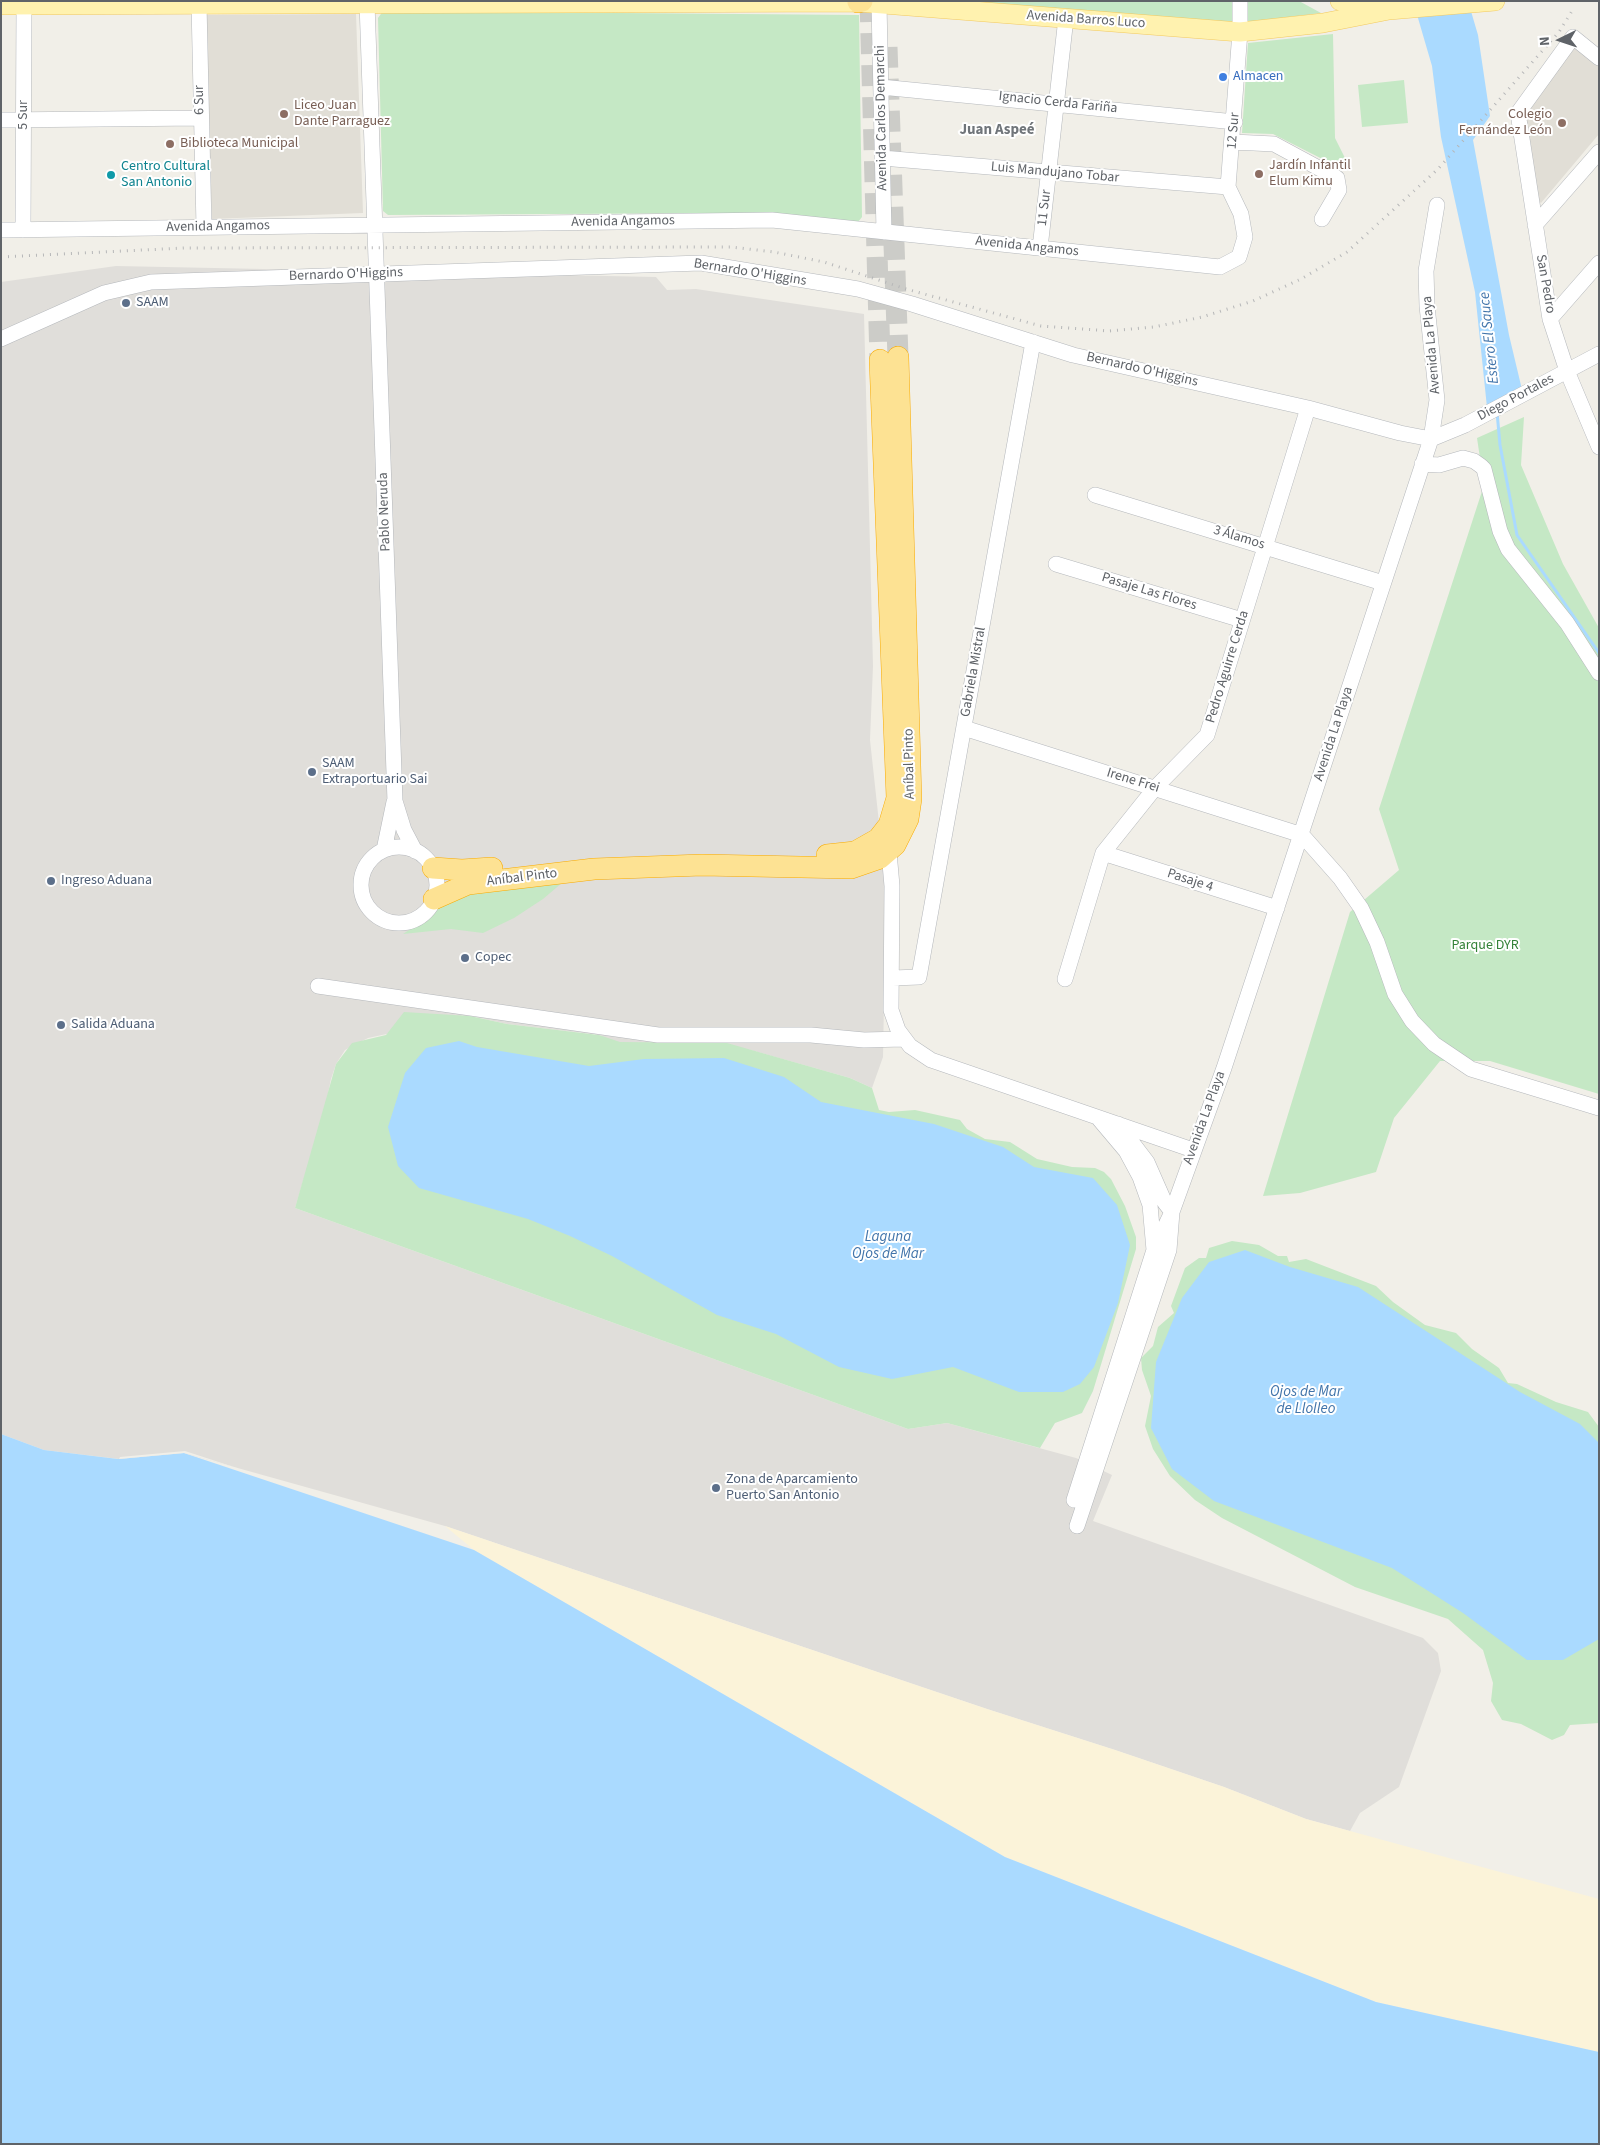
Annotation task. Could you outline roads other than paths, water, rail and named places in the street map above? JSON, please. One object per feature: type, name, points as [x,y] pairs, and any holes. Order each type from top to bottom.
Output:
[{"type":"highway","name":"Aníbal Pinto","points":[[432,868],[479,869],[658,852],[847,854],[886,842],[905,829],[912,799],[889,358]]},
{"type":"highway","name":"Aníbal Pinto","points":[[434,899],[468,884],[594,869],[694,866],[840,869],[871,862],[886,842]]},
{"type":"main road","name":"Avenida Barros Luco","points":[[1340,1],[1389,10]]},
{"type":"main road","name":"Avenida Barros Luco","points":[[1,5],[24,3],[866,2],[1240,32],[1323,23],[1389,10],[1495,1]]},
{"type":"street","name":"12 Sur","points":[[1228,188],[1235,122],[1240,1]]},
{"type":"street","name":"Pablo Neruda","points":[[367,2],[395,801],[384,850]]},
{"type":"street","name":"Avenida Carlos Demarchi","points":[[866,2],[880,87],[884,232]]},
{"type":"street","name":"5 Sur","points":[[24,3],[24,230]]},
{"type":"street","name":"6 Sur","points":[[199,4],[204,227]]},
{"type":"street","name":"11 Sur","points":[[1040,248],[1058,103],[1066,18]]},
{"type":"street","name":"San Pedro","points":[[1599,58],[1573,37],[1518,113],[1550,319],[1567,371],[1599,447]]},
{"type":"street","name":"Ignacio Cerda Fariña","points":[[880,87],[1058,103],[1235,122]]},
{"type":"street","points":[[1,120],[201,118]]},
{"type":"street","points":[[1233,142],[1274,144],[1337,178],[1339,190],[1322,219]]},
{"type":"street","points":[[1535,225],[1599,152]]},
{"type":"street","name":"Luis Mandujano Tobar","points":[[882,158],[1228,188]]},
{"type":"street","name":"Avenida Angamos","points":[[1,230],[772,220],[1168,260],[1214,267],[1225,265],[1239,257],[1245,244],[1245,230],[1241,214],[1228,188]]},
{"type":"street","name":"Avenida La Playa","points":[[1074,1500],[1154,1250],[1172,1212],[1224,1068],[1431,439],[1437,400],[1427,306],[1426,271],[1437,205]]},
{"type":"street","name":"Bernardo O'Higgins","points":[[1,339],[104,292],[135,284],[167,281],[701,263],[858,289],[1073,354],[1308,408],[1400,433],[1431,439]]},
{"type":"street","points":[[1550,319],[1599,263]]},
{"type":"street","name":"Gabriela Mistral","points":[[893,978],[919,977],[1033,342]]},
{"type":"street","name":"Diego Portales","points":[[1431,439],[1466,425],[1599,354]]},
{"type":"street","name":"Pedro Aguirre Cerda","points":[[1065,979],[1103,853],[1155,788],[1207,735],[1308,408]]},
{"type":"street","points":[[1422,464],[1439,465],[1463,458],[1469,459],[1484,469],[1500,532],[1508,549],[1567,623],[1599,672]]},
{"type":"street","name":"3 Álamos","points":[[1095,495],[1383,583]]},
{"type":"street","name":"Pasaje Las Flores","points":[[1056,564],[1242,620]]},
{"type":"street","name":"Irene Frei","points":[[964,728],[1302,835]]},
{"type":"street","name":"Pablo Neruda","points":[[395,801],[404,830],[416,850]]},
{"type":"street","points":[[1302,835],[1340,878],[1361,908],[1377,942],[1395,994],[1412,1021],[1434,1044],[1471,1069],[1599,1108]]},
{"type":"street","points":[[886,842],[892,886],[893,978],[891,1010],[904,1039],[916,1052],[931,1060],[1193,1150]]},
{"type":"street","points":[[400,847],[416,850],[432,868],[437,884],[434,899],[425,912],[406,922],[384,920],[371,911],[363,897],[362,874],[370,859],[384,850],[400,847]]},
{"type":"street","name":"Pasaje 4","points":[[1103,853],[1277,908]]},
{"type":"street","points":[[318,986],[658,1035],[811,1035],[864,1040],[904,1039]]},
{"type":"street","points":[[1094,1115],[1117,1139],[1140,1177],[1150,1205],[1154,1250]]},
{"type":"street","points":[[1077,1526],[1169,1250],[1172,1212],[1166,1204],[1148,1162],[1118,1123]]},
{"type":"water","points":[[1413,1],[1468,1],[1478,35],[1490,116],[1473,140],[1509,335],[1524,398],[1488,417],[1475,292],[1441,137],[1432,66]]},
{"type":"water","name":"Laguna Ojos de Mar","points":[[459,1041],[477,1047],[589,1066],[644,1059],[724,1058],[784,1077],[821,1102],[934,1124],[1003,1147],[1034,1167],[1093,1178],[1117,1205],[1130,1245],[1118,1303],[1094,1367],[1080,1384],[1063,1392],[1019,1392],[953,1367],[892,1379],[839,1367],[776,1334],[717,1315],[612,1256],[570,1236],[528,1219],[419,1188],[398,1166],[388,1127],[405,1073],[426,1048]]},
{"type":"water","name":"Ojos de Mar de Llolleo","points":[[1245,1250],[1290,1267],[1358,1287],[1520,1392],[1580,1424],[1599,1443],[1599,1639],[1563,1660],[1527,1660],[1463,1613],[1392,1568],[1214,1501],[1172,1469],[1151,1428],[1156,1362],[1182,1298],[1209,1262]]},
{"type":"water","points":[[1,1434],[44,1450],[118,1459],[184,1453],[474,1550],[1005,1857],[1376,2002],[1599,2052],[1599,2144],[1,2144]]},
{"type":"waterway","name":"Estero El Sauce","points":[[1497,412],[1500,445],[1517,535],[1599,653]]},
{"type":"tunnel","points":[[870,1],[880,360]]},
{"type":"tunnel","points":[[887,47],[898,357]]},
{"type":"railway","points":[[1,257],[184,248],[731,247],[774,252],[824,262],[906,289],[1041,326],[1109,331],[1154,327],[1202,317],[1253,301],[1301,279],[1347,252],[1438,169],[1559,32],[1572,11]]},
{"type":"place","name":"Almacen","points":[[1223,77]]},
{"type":"place","name":"Liceo Juan Dante Parraguez","points":[[284,114]]},
{"type":"place","name":"Colegio Fernández León","points":[[1562,123]]},
{"type":"place","name":"Biblioteca Municipal","points":[[170,144]]},
{"type":"place","name":"Jardín Infantil Elum Kimu","points":[[1259,174]]},
{"type":"place","name":"Centro Cultural San Antonio","points":[[111,175]]},
{"type":"place","name":"SAAM","points":[[126,303]]},
{"type":"place","name":"SAAM Extraportuario Sai","points":[[312,772]]},
{"type":"place","name":"Ingreso Aduana","points":[[51,881]]},
{"type":"place","name":"Copec","points":[[465,958]]},
{"type":"place","name":"Salida Aduana","points":[[61,1025]]},
{"type":"place","name":"Zona de Aparcamiento Puerto San Antonio","points":[[716,1488]]},
{"type":"district","name":"Juan Aspeé","points":[[997,131]]},
{"type":"park label","name":"Parque DYR","points":[[1485,946]]}]
